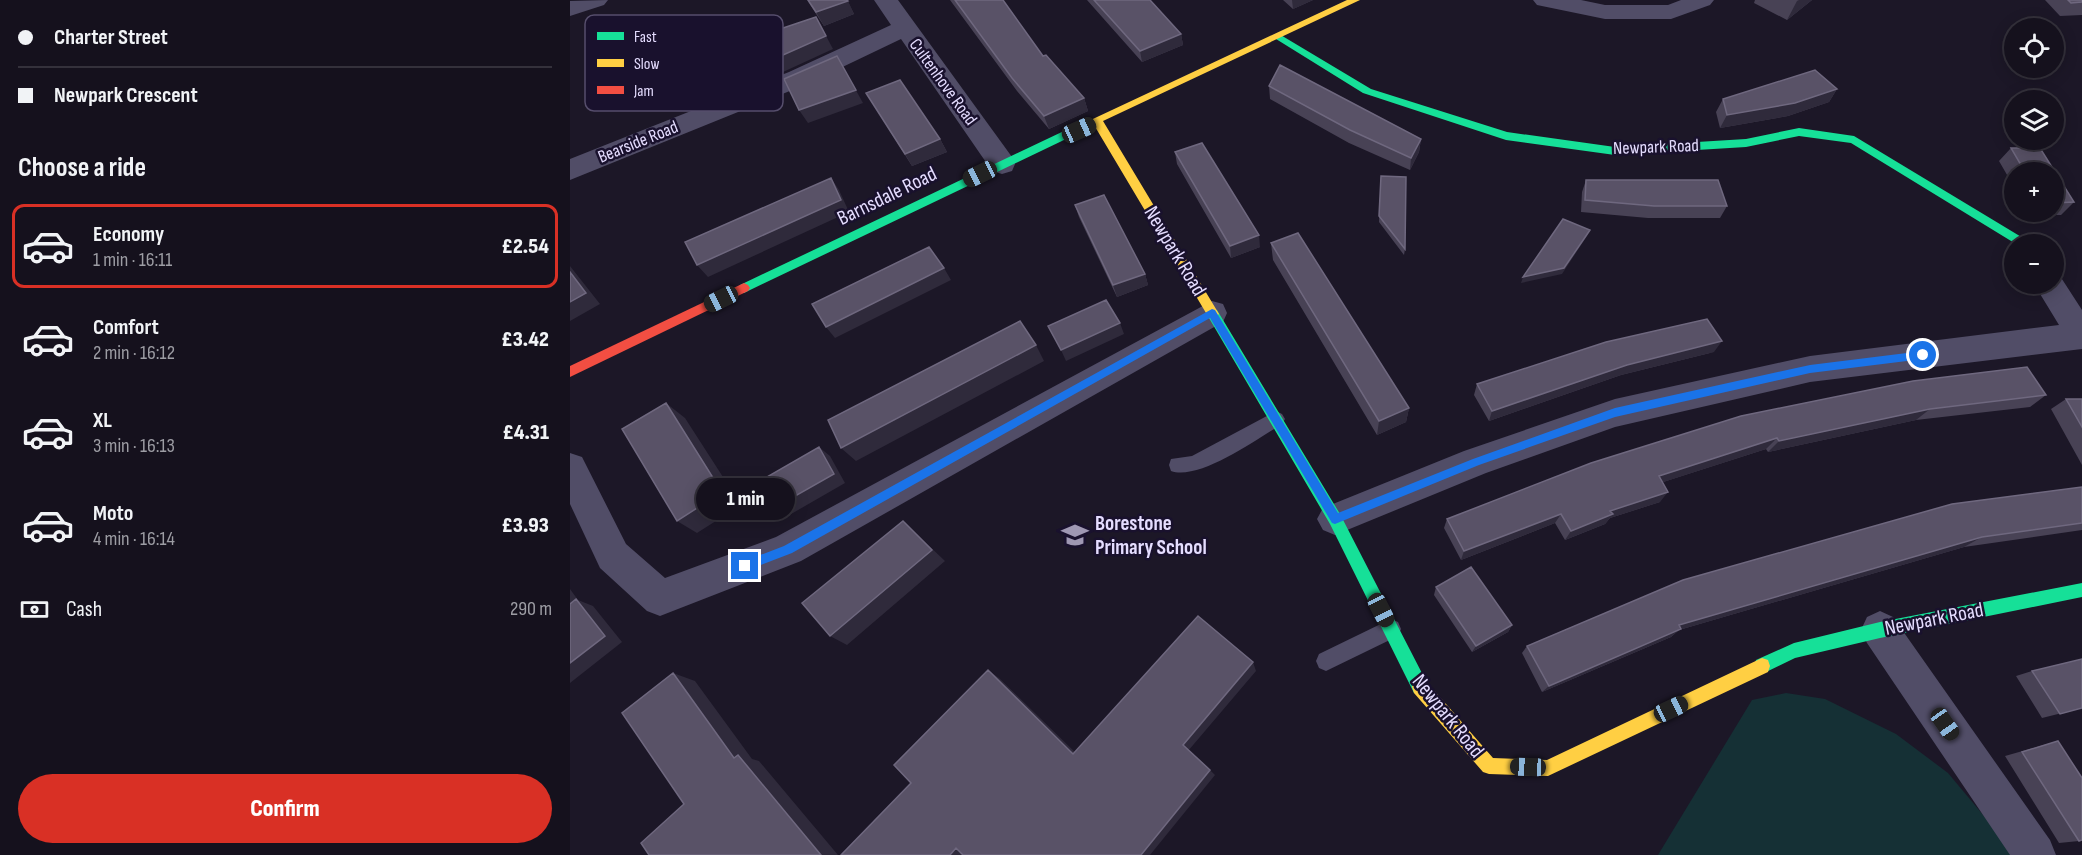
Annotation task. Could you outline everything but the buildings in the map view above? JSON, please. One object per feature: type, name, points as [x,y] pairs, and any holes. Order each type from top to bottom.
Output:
[{"type":"street","points":[[570,9],[596,0]]},
{"type":"street","name":"Cultenhove Road","points":[[886,0],[1002,164]]},
{"type":"street","name":"Barnsdale Road","points":[[570,372],[1002,164],[1098,122],[1355,0]]},
{"type":"street","points":[[1545,0],[1586,4],[1605,12],[1671,12],[1702,0]]},
{"type":"street","name":"Bearside Road","points":[[783,84],[904,28]]},
{"type":"street","name":"Newpark Road","points":[[1279,37],[1367,91],[1506,136],[1615,151],[1746,143],[1799,132],[1854,140],[2008,234]]},
{"type":"street","name":"Bearside Road","points":[[570,170],[716,111]]},
{"type":"street","name":"Newpark Road","points":[[1098,122],[1335,519],[1420,688],[1488,766],[1548,768],[1794,651],[1880,630],[2082,590]]},
{"type":"street","points":[[1335,519],[1476,462],[1615,412],[1810,369],[2081,336],[2055,294]]},
{"type":"street","points":[[570,468],[613,556],[660,598],[788,549],[1212,313]]},
{"type":"street","points":[[1880,630],[2035,855]]},
{"type":"lane","points":[[1178,465],[1194,464],[1276,419]]},
{"type":"lane","points":[[1326,662],[1390,628]]},
{"type":"green space","points":[[1786,693],[1825,699],[1896,734],[1948,773],[1994,828],[2011,855],[1658,855],[1752,700]]},
{"type":"traffic: fast","points":[[1279,37],[1367,91],[1506,136],[1615,151],[1746,143],[1799,132],[1854,140],[2008,234]]},
{"type":"traffic: fast","points":[[744,288],[1085,125]]},
{"type":"traffic: fast","points":[[1213,314],[1335,519],[1420,687]]},
{"type":"traffic: fast","points":[[1762,666],[1794,651],[1880,630],[2082,590]]},
{"type":"traffic: slow","points":[[1085,125],[1355,0]]},
{"type":"traffic: slow","points":[[1098,122],[1213,314]]},
{"type":"traffic: slow","points":[[1420,687],[1489,766],[1548,768],[1762,666]]},
{"type":"traffic: jam","points":[[570,372],[744,288]]},
{"type":"place","name":"Borestone Primary School","points":[[1075,535]]},
{"type":"route","points":[[745,566],[788,549],[1212,313],[1335,519],[1476,462],[1615,412],[1810,369],[1923,355]]}]
